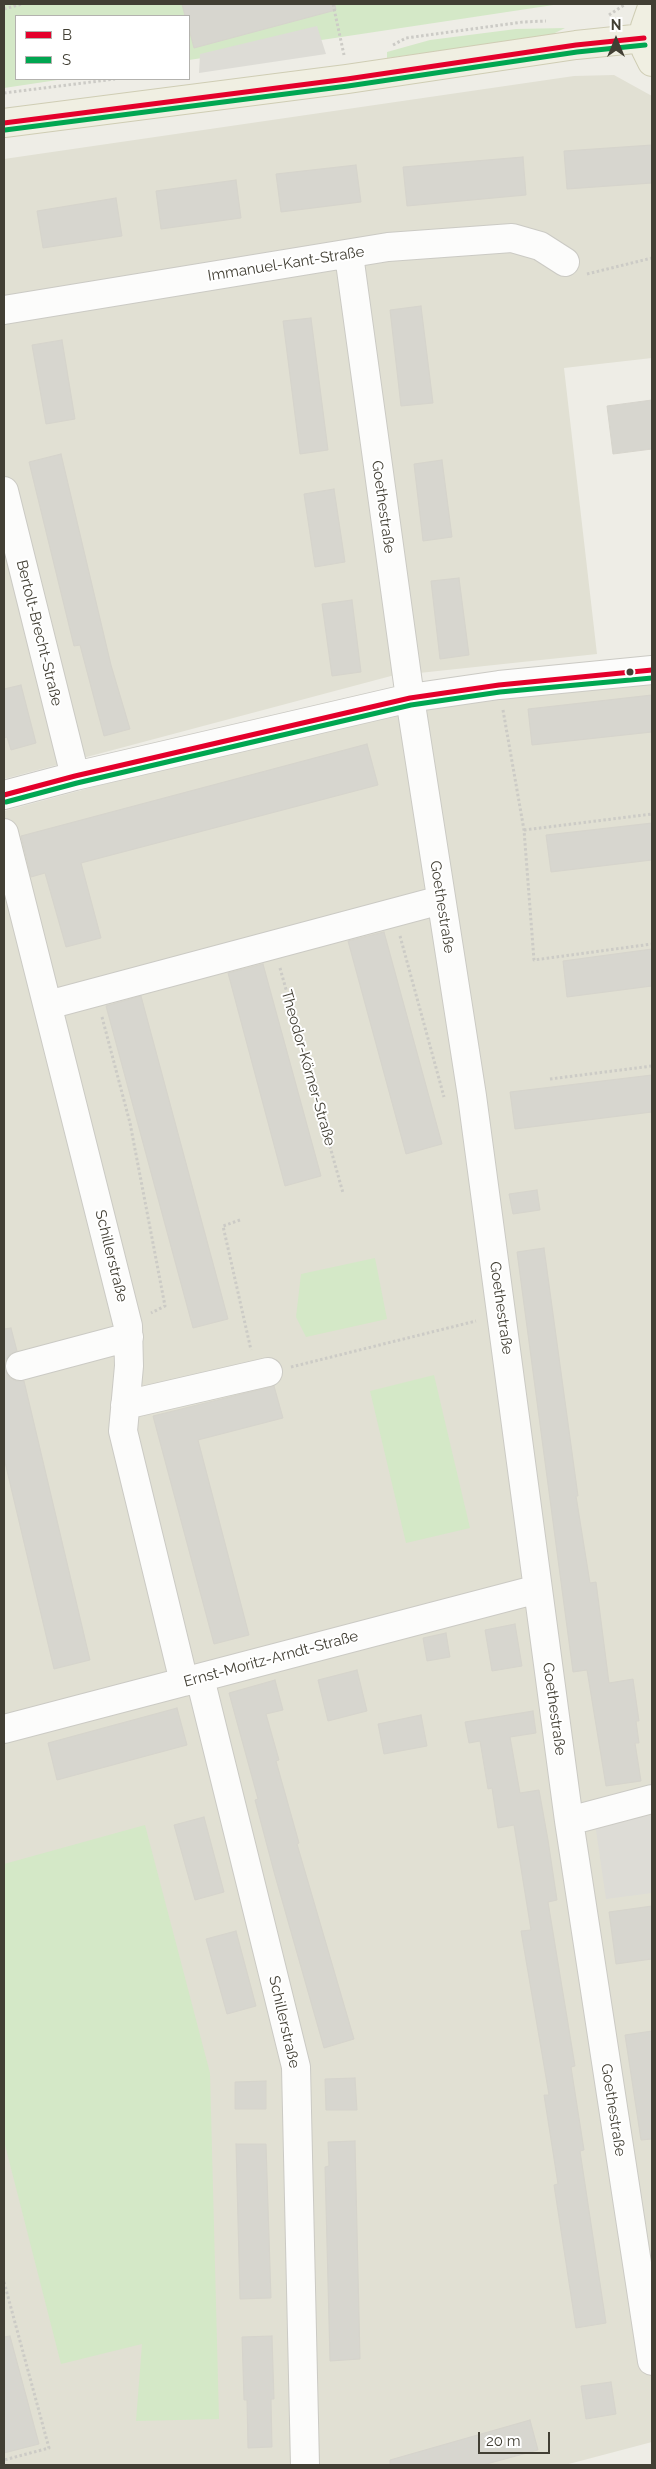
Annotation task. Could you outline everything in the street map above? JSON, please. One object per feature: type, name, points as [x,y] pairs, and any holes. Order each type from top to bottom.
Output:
[{"type":"main road","points":[[4,123],[347,79],[591,43],[648,50],[645,27],[652,6]]},
{"type":"street","name":"Immanuel-Kant-Straße","points":[[4,310],[388,247],[512,238],[540,246],[565,262]]},
{"type":"street","name":"Goethestraße","points":[[349,254],[410,698],[472,1096],[569,1821],[652,2361]]},
{"type":"street","name":"Bertolt-Brecht-Straße","points":[[4,491],[75,776]]},
{"type":"street","points":[[4,794],[410,698],[499,684],[652,670]]},
{"type":"street","name":"Schillerstraße","points":[[4,833],[128,1331],[129,1366],[123,1431],[296,2067],[306,2465]]},
{"type":"street","points":[[48,1005],[441,900]]},
{"type":"street","points":[[20,1366],[128,1331]]},
{"type":"street","points":[[125,1406],[262,1374]]},
{"type":"street","name":"Ernst-Moritz-Arndt-Straße","points":[[4,1729],[538,1589]]},
{"type":"street","points":[[569,1821],[652,1799]]},
{"type":"path","points":[[4,9],[22,4]]},
{"type":"path","points":[[333,4],[347,79]]},
{"type":"path","points":[[4,93],[107,80]]},
{"type":"path","points":[[565,262],[570,270],[586,275],[652,258]]},
{"type":"path","points":[[499,684],[524,830],[534,960],[652,944]]},
{"type":"path","points":[[524,830],[652,814]]},
{"type":"path","points":[[394,914],[446,1104]]},
{"type":"path","name":"Theodor-Körner-Straße","points":[[273,944],[343,1193]]},
{"type":"path","points":[[96,992],[130,1123],[165,1306],[128,1331]]},
{"type":"path","points":[[550,1079],[652,1066]]},
{"type":"path","points":[[240,1220],[223,1226],[262,1374],[502,1315]]},
{"type":"path","points":[[4,2282],[49,2448],[4,2460]]},
{"type":"shaded area","points":[[317,26],[326,54],[199,73],[200,54]]},
{"type":"shaded area","points":[[614,75],[652,96],[652,358],[564,368],[597,654],[391,676],[4,779],[4,159],[574,76]]},
{"type":"shaded area","points":[[652,681],[652,2442],[565,2465],[4,2465],[4,811],[391,707]]},
{"type":"shaded area","points":[[652,1815],[652,1893],[606,1899],[595,1823]]},
{"type":"green space","points":[[4,4],[560,4],[190,60],[190,15],[15,15],[15,80],[57,80],[4,88]]},
{"type":"green space","points":[[565,28],[549,36],[387,58],[387,52],[430,40],[516,29]]},
{"type":"green space","points":[[375,1258],[387,1319],[306,1337],[296,1317],[301,1274]]},
{"type":"green space","points":[[434,1375],[470,1528],[406,1543],[370,1391]]},
{"type":"green space","points":[[145,1825],[210,2073],[219,2419],[136,2421],[142,2344],[61,2364],[4,2141],[4,1864]]},
{"type":"building","points":[[182,4],[335,4],[336,10],[194,48],[190,33],[190,15],[185,15]]},
{"type":"building","points":[[652,145],[652,183],[567,189],[564,151]]},
{"type":"building","points":[[523,157],[526,195],[407,206],[403,167]]},
{"type":"building","points":[[356,165],[361,202],[281,212],[276,174]]},
{"type":"building","points":[[236,180],[241,218],[161,229],[156,191]]},
{"type":"building","points":[[116,198],[122,236],[43,248],[37,211]]},
{"type":"building","points":[[421,306],[433,403],[401,406],[390,310]]},
{"type":"building","points":[[311,318],[328,450],[300,454],[283,321]]},
{"type":"building","points":[[62,340],[75,419],[46,424],[32,345]]},
{"type":"building","points":[[652,400],[652,449],[613,454],[607,406]]},
{"type":"building","points":[[61,454],[111,665],[130,729],[104,736],[80,645],[74,646],[29,462]]},
{"type":"building","points":[[442,460],[452,537],[423,541],[414,464]]},
{"type":"building","points":[[334,489],[345,562],[315,567],[304,494]]},
{"type":"building","points":[[459,578],[469,655],[440,659],[431,581]]},
{"type":"building","points":[[352,600],[361,672],[332,676],[322,604]]},
{"type":"building","points":[[21,685],[36,743],[11,750],[7,737],[4,738],[4,689]]},
{"type":"building","points":[[652,695],[652,732],[532,745],[528,709]]},
{"type":"building","points":[[367,744],[378,785],[81,863],[101,938],[66,947],[45,873],[31,877],[21,836]]},
{"type":"building","points":[[652,823],[652,860],[551,872],[546,835]]},
{"type":"building","points":[[384,932],[442,1144],[406,1154],[348,941]]},
{"type":"building","points":[[652,949],[652,986],[567,997],[563,961]]},
{"type":"building","points":[[263,964],[321,1176],[285,1186],[228,973]]},
{"type":"building","points":[[141,996],[228,1319],[193,1328],[106,1006]]},
{"type":"building","points":[[652,1075],[652,1112],[515,1129],[510,1092]]},
{"type":"building","points":[[537,1190],[540,1210],[513,1214],[509,1194]]},
{"type":"building","points":[[544,1248],[578,1496],[576,1496],[590,1583],[596,1582],[609,1683],[633,1679],[639,1721],[636,1721],[639,1743],[635,1743],[641,1781],[606,1786],[587,1670],[573,1672],[517,1252]]},
{"type":"building","points":[[11,1328],[17,1351],[9,1355],[5,1361],[5,1370],[9,1377],[16,1381],[24,1381],[90,1660],[54,1669],[4,1458],[4,1329]]},
{"type":"building","points":[[274,1386],[283,1418],[198,1440],[249,1635],[214,1644],[153,1416]]},
{"type":"building","points":[[515,1624],[522,1666],[492,1671],[485,1630]]},
{"type":"building","points":[[446,1633],[450,1657],[427,1661],[423,1638]]},
{"type":"building","points":[[357,1670],[367,1711],[328,1721],[318,1680]]},
{"type":"building","points":[[275,1680],[283,1710],[266,1714],[279,1760],[276,1761],[299,1843],[297,1844],[354,2039],[324,2048],[274,1872],[255,1800],[258,1799],[229,1693]]},
{"type":"building","points":[[177,1708],[187,1745],[57,1780],[48,1743]]},
{"type":"building","points":[[533,1711],[536,1733],[510,1737],[520,1793],[539,1790],[548,1840],[557,1900],[548,1902],[575,2066],[571,2067],[584,2150],[580,2151],[606,2323],[576,2328],[554,2185],[558,2184],[544,2095],[549,2095],[521,1931],[531,1930],[514,1825],[498,1828],[492,1788],[488,1789],[480,1741],[469,1743],[465,1722]]},
{"type":"building","points":[[421,1715],[427,1746],[384,1754],[378,1724]]},
{"type":"building","points":[[204,1817],[224,1892],[195,1900],[174,1825]]},
{"type":"building","points":[[652,1906],[652,1959],[616,1964],[609,1912]]},
{"type":"building","points":[[236,1931],[256,2006],[227,2014],[206,1939]]},
{"type":"building","points":[[652,2031],[652,2139],[641,2140],[625,2035]]},
{"type":"building","points":[[355,2078],[357,2110],[326,2110],[325,2079]]},
{"type":"building","points":[[266,2081],[266,2109],[235,2109],[235,2082]]},
{"type":"building","points":[[355,2141],[360,2359],[330,2361],[325,2167],[329,2166],[328,2142]]},
{"type":"building","points":[[236,2144],[266,2144],[271,2298],[240,2299]]},
{"type":"building","points":[[10,2336],[39,2444],[4,2453],[4,2337]]},
{"type":"building","points":[[272,2336],[274,2399],[271,2399],[272,2447],[248,2448],[247,2400],[244,2400],[242,2337]]},
{"type":"building","points":[[611,2382],[616,2414],[586,2419],[581,2386]]},
{"type":"building","points":[[530,2420],[538,2450],[483,2465],[390,2465],[390,2460]]},
{"type":"transit line","name":"B","points":[[4,123],[347,79],[576,45],[644,38]]},
{"type":"transit line","name":"S","points":[[5,130],[348,86],[577,52],[645,45]]},
{"type":"transit line","name":"B","points":[[4,795],[75,776],[410,698],[499,685],[652,670]]},
{"type":"transit line","name":"S","points":[[6,802],[77,783],[411,705],[500,692],[652,678]]}]
